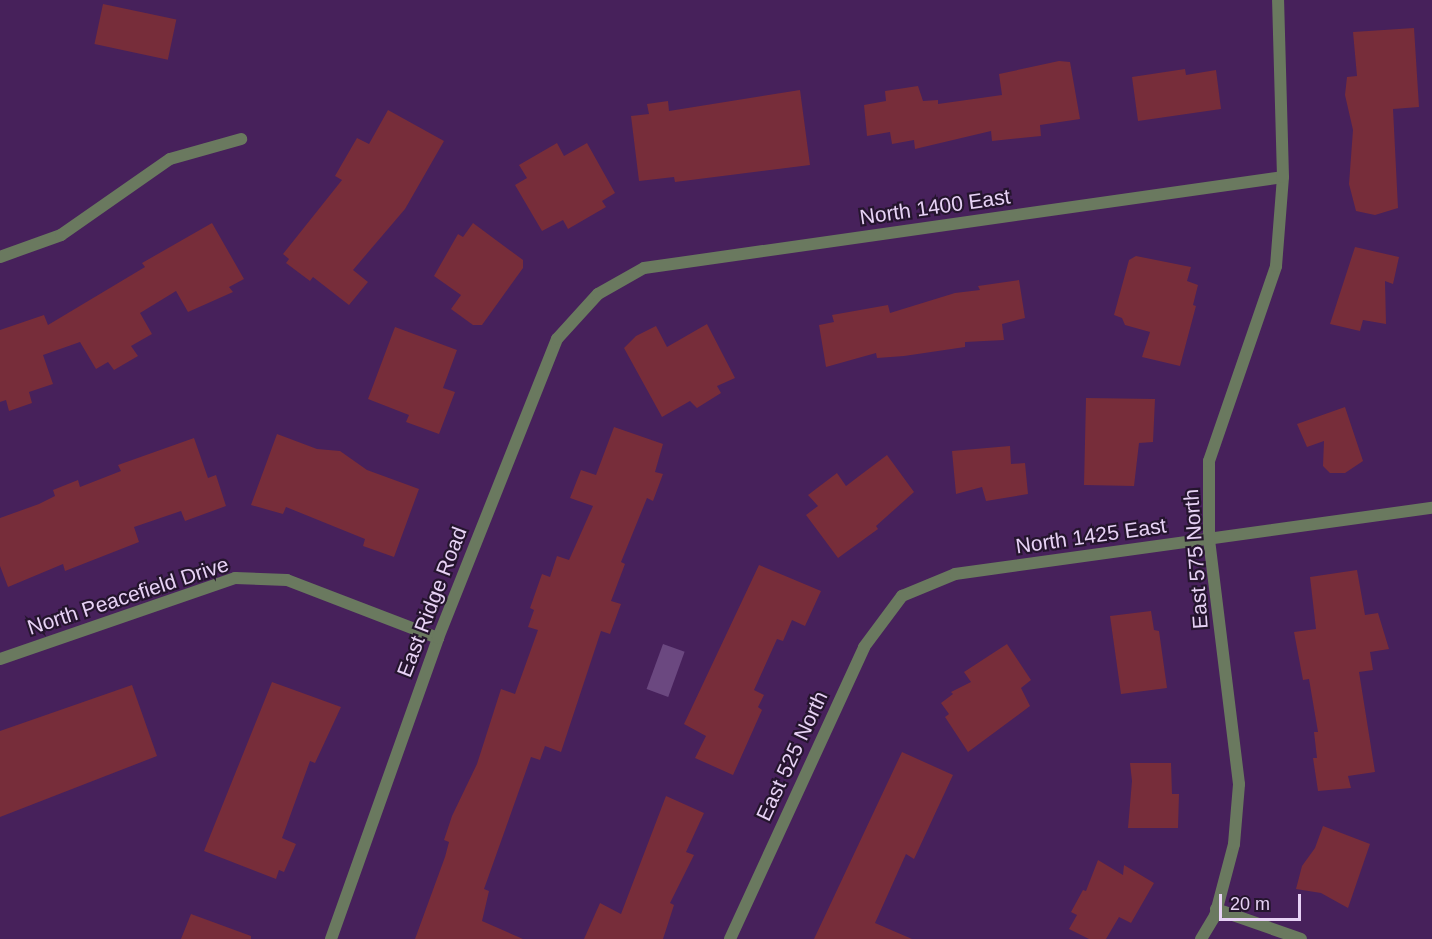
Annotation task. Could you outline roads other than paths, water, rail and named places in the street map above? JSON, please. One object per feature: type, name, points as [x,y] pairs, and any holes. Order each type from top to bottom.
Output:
[{"type":"street","name":"East 575 North","points":[[1201,939],[1216,909],[1234,844],[1239,784],[1209,539],[1209,461],[1276,266],[1283,177],[1278,0]]},
{"type":"street","points":[[0,257],[61,235],[170,159],[241,139]]},
{"type":"street","name":"North 1400 East","points":[[598,294],[644,268],[1283,177]]},
{"type":"street","name":"East Ridge Road","points":[[331,939],[438,638],[557,339],[598,294]]},
{"type":"street","name":"North 1425 East","points":[[902,596],[955,574],[1432,508]]},
{"type":"street","name":"North Peacefield Drive","points":[[0,659],[236,578],[286,580],[438,638]]},
{"type":"street","name":"East 525 North","points":[[730,939],[864,647],[902,596]]},
{"type":"street","points":[[1216,909],[1301,939]]}]
